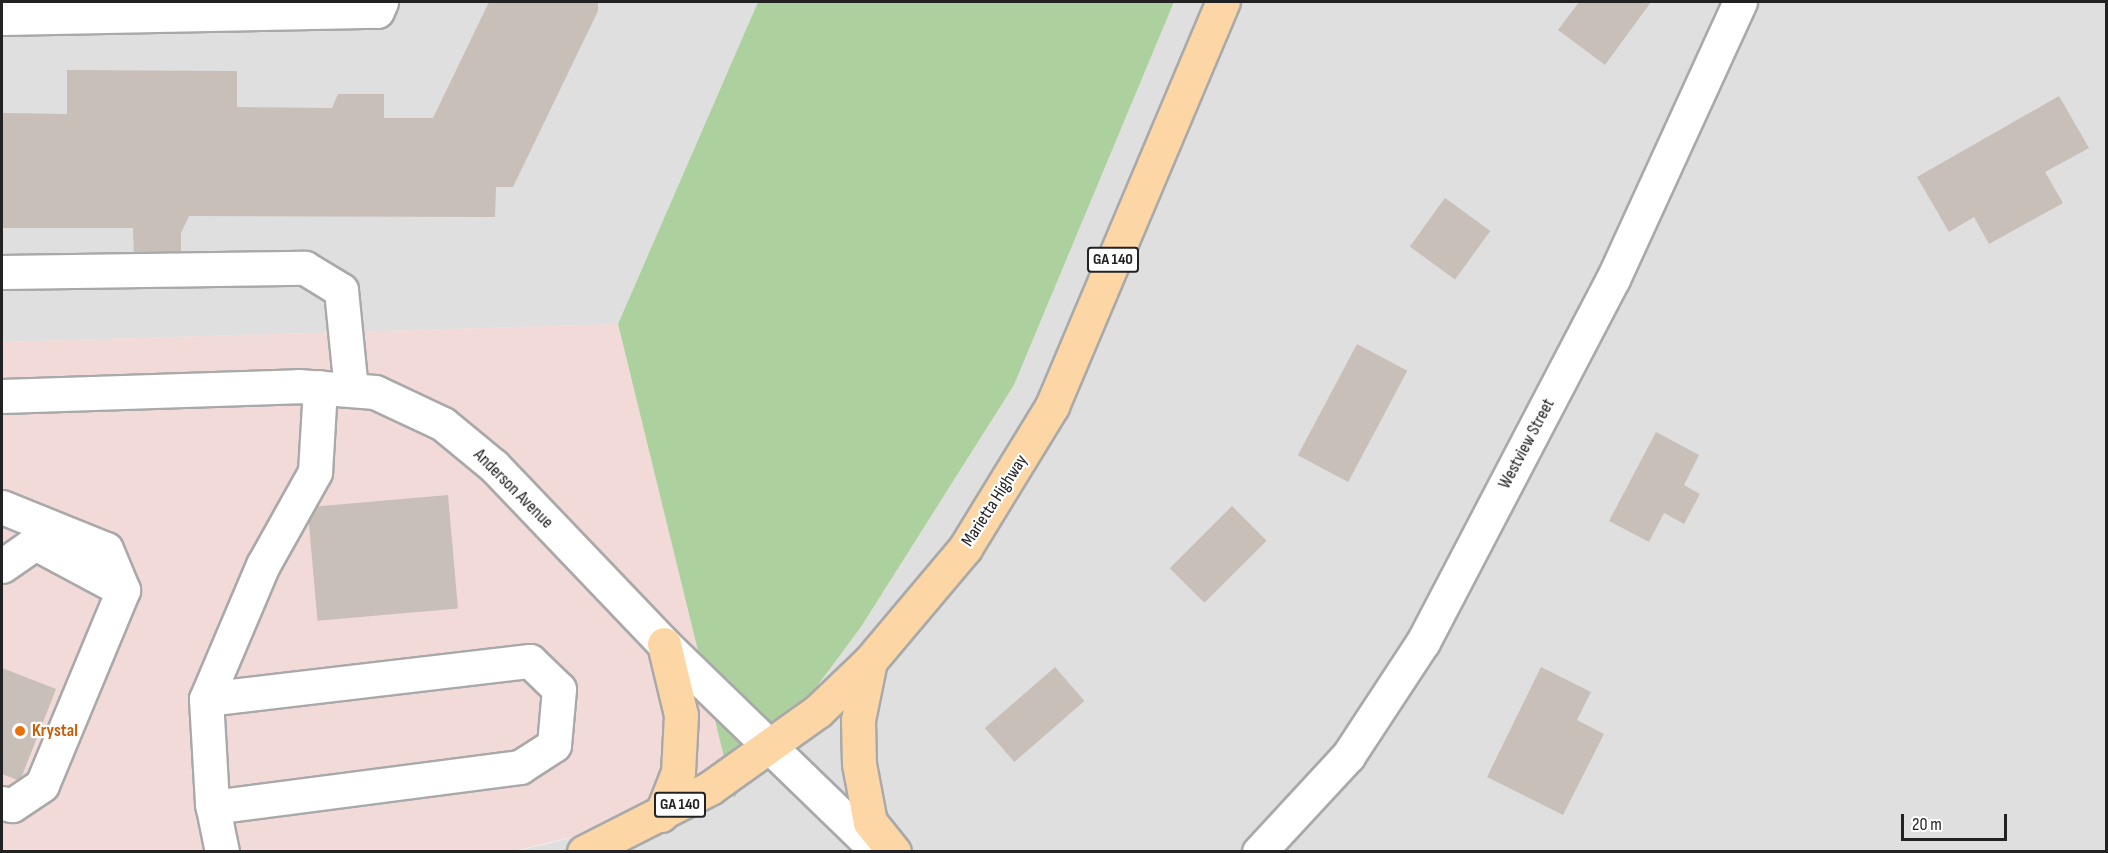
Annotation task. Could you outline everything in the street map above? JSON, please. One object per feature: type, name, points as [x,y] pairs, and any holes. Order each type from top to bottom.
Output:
[{"type":"main road","name":"Marietta Highway","points":[[584,852],[661,815],[710,788],[818,711],[870,661],[965,548],[1052,406],[1222,2]]},
{"type":"main road","points":[[661,815],[678,772],[681,715],[664,644]]},
{"type":"main road","points":[[870,661],[858,720],[859,764],[870,822],[894,852]]},
{"type":"street","points":[[2,18],[377,11],[381,2]]},
{"type":"street","name":"Westview Street","points":[[1259,852],[1348,756],[1423,642],[1613,279],[1740,2]]},
{"type":"street","points":[[2,272],[305,268],[340,290],[335,389],[315,472],[263,565],[206,699],[213,807],[222,852]]},
{"type":"street","name":"Anderson Avenue","points":[[2,396],[335,389],[375,392],[443,424],[494,466],[664,644],[879,852]]},
{"type":"street","points":[[2,510],[106,549],[123,590],[42,784],[12,805],[2,803]]},
{"type":"street","points":[[2,566],[35,543],[123,590]]},
{"type":"street","points":[[206,699],[530,662],[559,689],[554,745],[520,767],[213,807]]},
{"type":"shaded area","points":[[2,2],[758,2],[618,324],[2,342]]},
{"type":"shaded area","points":[[1174,2],[2106,2],[2106,851],[514,852],[734,798],[861,627],[1014,385]]},
{"type":"shaded area","points":[[618,324],[734,798],[514,851],[2,851],[2,342]]},
{"type":"green space","points":[[758,2],[1174,2],[1014,385],[861,627],[734,798],[618,324]]},
{"type":"building","points":[[489,2],[598,2],[598,11],[513,187],[496,187],[495,217],[189,216],[181,233],[181,263],[134,263],[133,228],[2,228],[2,113],[67,114],[67,70],[237,71],[237,107],[332,108],[338,94],[384,94],[384,118],[433,118]]},
{"type":"building","points":[[1579,2],[1651,2],[1605,65],[1558,30]]},
{"type":"building","points":[[2059,96],[2089,148],[2045,172],[2063,203],[1989,244],[1974,217],[1949,232],[1917,177]]},
{"type":"building","points":[[1445,198],[1490,231],[1455,279],[1410,247]]},
{"type":"building","points":[[1357,344],[1407,371],[1348,482],[1298,455]]},
{"type":"building","points":[[1656,432],[1699,455],[1684,485],[1700,494],[1684,524],[1664,513],[1649,542],[1609,521]]},
{"type":"building","points":[[448,495],[458,609],[317,621],[308,507]]},
{"type":"building","points":[[1232,506],[1267,541],[1204,603],[1170,568]]},
{"type":"building","points":[[1055,667],[1085,701],[1014,762],[985,728]]},
{"type":"building","points":[[1541,667],[1591,692],[1577,720],[1604,734],[1563,815],[1487,777]]},
{"type":"building","name":"Krystal","points":[[2,668],[56,689],[20,781],[2,774]]},
{"type":"place","name":"Krystal","points":[[20,731]]}]
